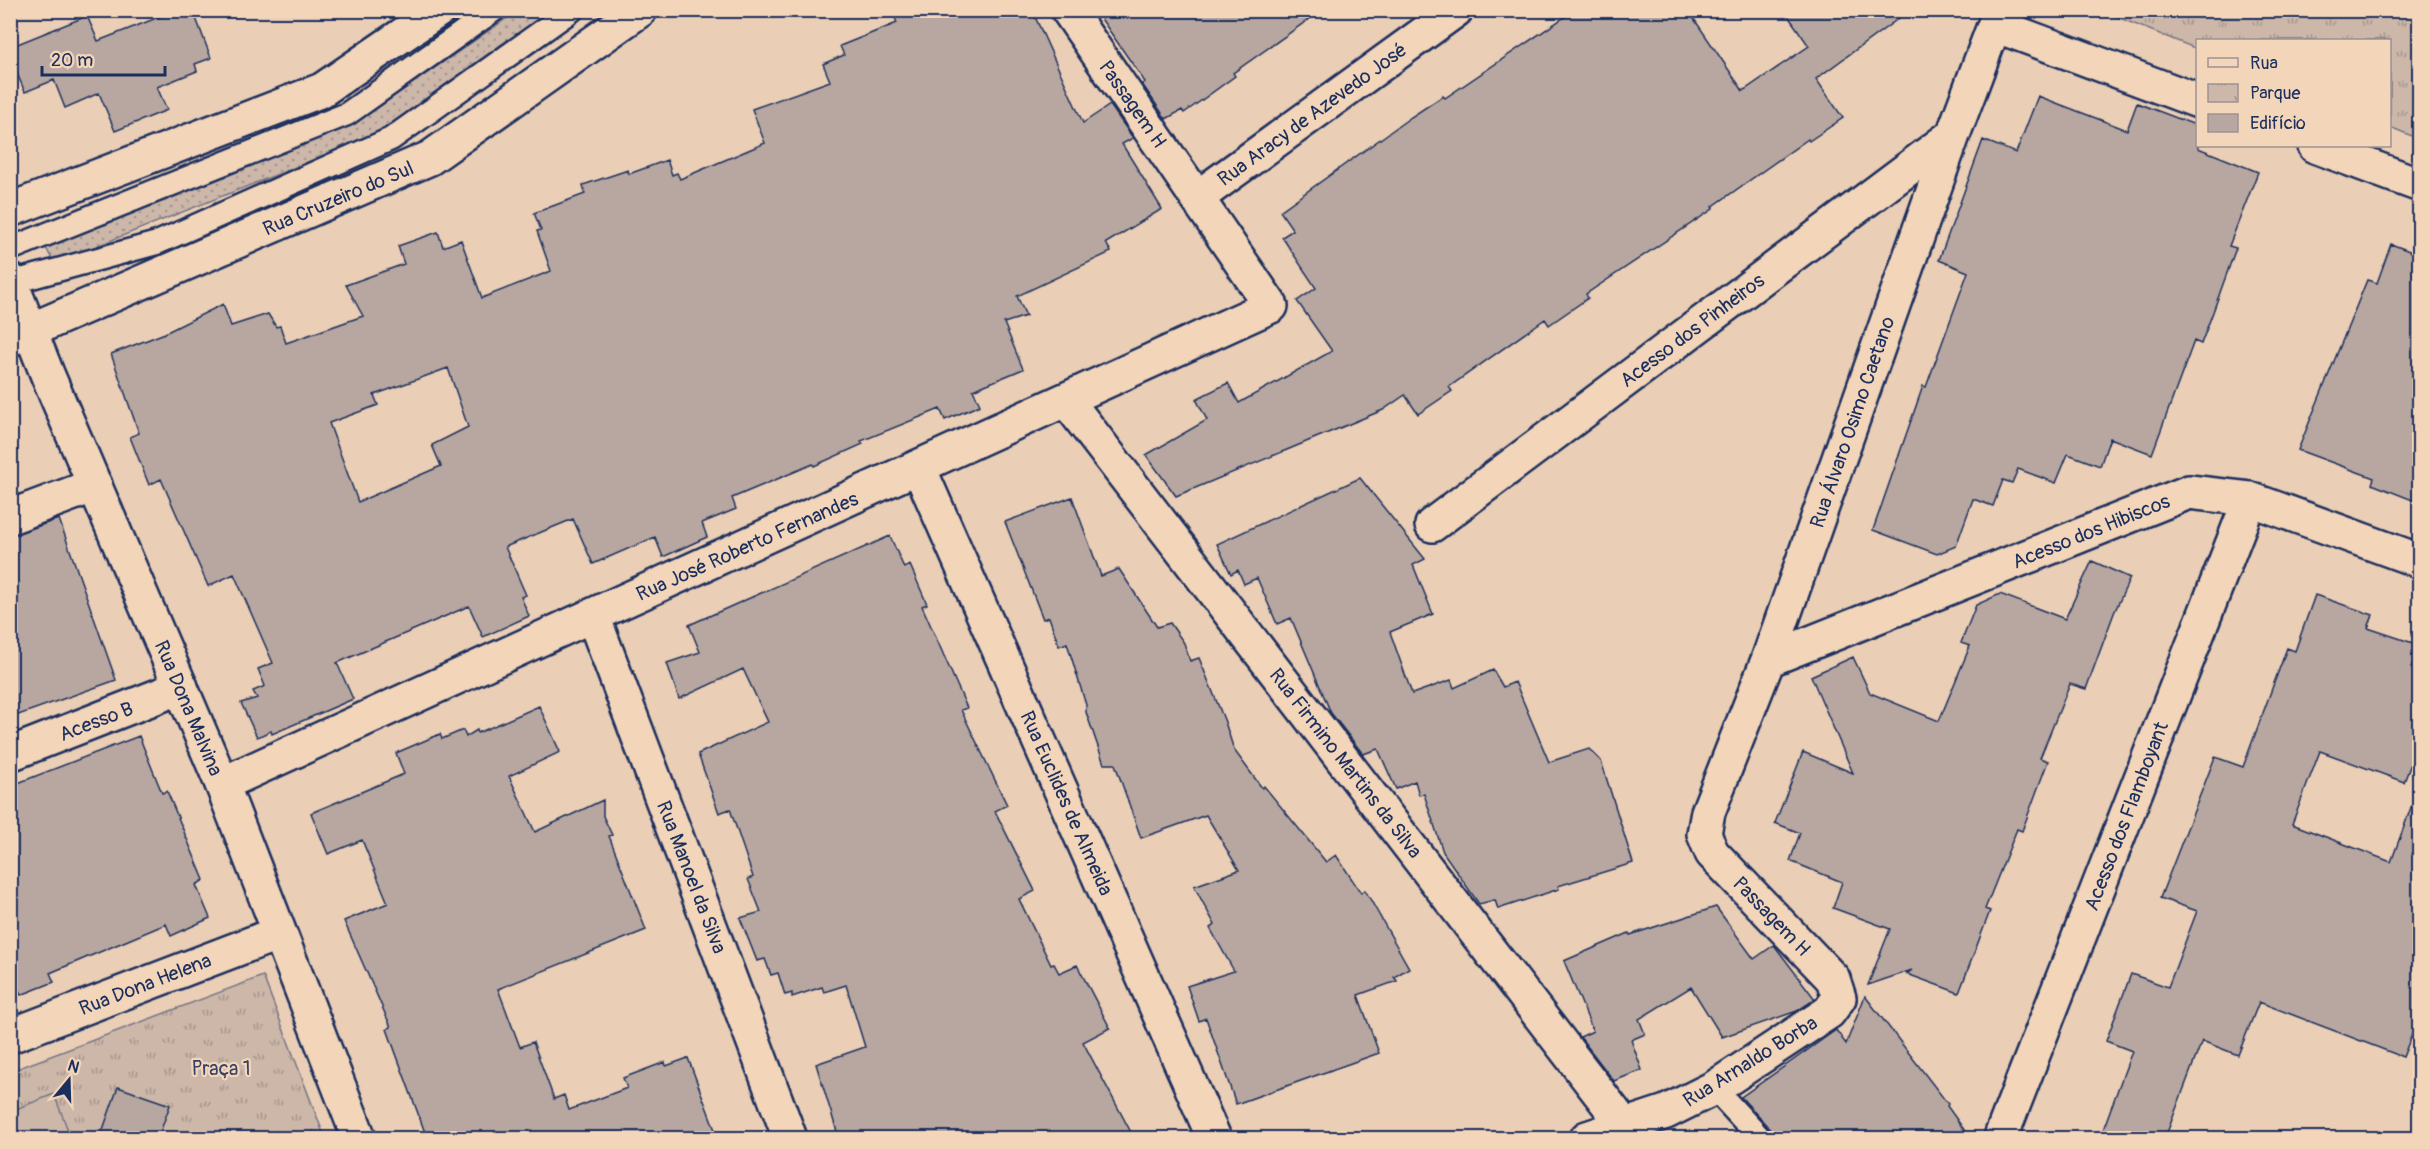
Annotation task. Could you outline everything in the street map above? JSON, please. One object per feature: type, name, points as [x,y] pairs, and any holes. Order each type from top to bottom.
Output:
[{"type":"street","points":[[10,210],[322,90],[439,10]]},
{"type":"street","name":"Rua Cruzeiro do Sul","points":[[20,335],[430,158],[640,10]]},
{"type":"street","name":"Passagem H","points":[[1068,10],[1271,306]]},
{"type":"street","name":"Rua Aracy de Azevedo José","points":[[1198,197],[1456,10]]},
{"type":"street","points":[[1998,18],[2196,100]]},
{"type":"street","name":"Rua Álvaro Osimo Caetano","points":[[1704,834],[1708,812],[1768,660],[1953,135],[1998,18]]},
{"type":"street","name":"Acesso dos Pinheiros","points":[[1432,525],[1953,135]]},
{"type":"street","points":[[2318,147],[2420,185]]},
{"type":"street","name":"Rua Dona Malvina","points":[[11,282],[20,335],[95,485],[222,784],[359,1138]]},
{"type":"street","name":"Rua José Roberto Fernandes","points":[[222,784],[1067,401],[1271,306]]},
{"type":"street","name":"Rua Firmino Martins da Silva","points":[[1067,401],[1624,1125]]},
{"type":"street","name":"Rua Euclides de Almeida","points":[[919,468],[1214,1138]]},
{"type":"street","points":[[10,517],[95,485]]},
{"type":"street","name":"Acesso dos Hibiscos","points":[[1768,660],[2189,492],[2250,499],[2420,561]]},
{"type":"street","name":"Acesso dos Flamboyant","points":[[2002,1134],[2250,499]]},
{"type":"street","name":"Rua Manoel da Silva","points":[[593,616],[790,1138]]},
{"type":"street","name":"Acesso B","points":[[10,754],[181,687]]},
{"type":"street","name":"Passagem H","points":[[1704,834],[1712,853],[1833,979],[1839,998]]},
{"type":"street","name":"Rua Dona Helena","points":[[10,1036],[279,933]]},
{"type":"street","name":"Rua Arnaldo Borba","points":[[1587,1138],[1624,1125],[1672,1125],[1714,1088],[1829,1012],[1839,998]]},
{"type":"lane","points":[[10,249],[347,114],[495,10]]},
{"type":"lane","points":[[11,282],[157,243],[391,140],[572,10]]},
{"type":"lane","points":[[1714,1088],[1760,1138]]},
{"type":"green space","points":[[517,11],[553,11],[379,134],[54,263],[46,248],[361,119]]},
{"type":"green space","points":[[2102,11],[2419,11],[2419,139],[2391,127],[2391,39],[2196,39],[2196,49]]},
{"type":"green space","name":"Praça 1","points":[[263,976],[325,1138],[11,1138],[11,1071]]},
{"type":"green space","points":[[54,1094],[71,1138],[11,1138],[11,1111]]},
{"type":"building","points":[[177,10],[193,10],[211,58],[195,64],[197,71],[157,87],[167,110],[115,131],[99,93],[65,108],[54,80],[25,92],[10,57],[10,47],[87,16],[98,41]]},
{"type":"building","points":[[892,10],[1032,10],[1083,123],[1110,105],[1133,138],[1122,144],[1162,209],[1106,243],[1111,252],[1017,296],[1026,316],[1004,323],[1023,369],[973,390],[980,405],[945,420],[940,409],[861,441],[863,444],[814,466],[813,464],[732,498],[736,509],[702,523],[707,537],[663,557],[655,537],[593,564],[573,519],[505,547],[526,595],[521,597],[529,616],[483,637],[469,606],[337,663],[353,699],[272,734],[271,731],[257,737],[241,703],[257,698],[253,691],[265,686],[258,669],[273,663],[234,574],[208,586],[161,479],[149,485],[130,437],[139,433],[111,354],[165,333],[223,304],[231,326],[268,314],[276,327],[280,326],[286,343],[363,316],[346,285],[404,264],[398,246],[438,232],[443,247],[461,240],[482,298],[551,271],[537,231],[541,230],[534,213],[585,194],[583,185],[628,170],[629,174],[667,160],[672,175],[677,173],[680,179],[765,143],[752,109],[830,81],[823,64],[844,55],[840,46],[897,23]],"holes":[[[448,368],[468,427],[432,445],[441,466],[358,502],[329,423],[378,405],[374,395]]]},
{"type":"building","points":[[1095,10],[1322,10],[1233,73],[1235,76],[1184,113],[1182,110],[1166,119],[1142,84],[1145,82]]},
{"type":"building","points":[[1575,10],[1688,10],[1743,91],[1809,46],[1784,10],[1910,10],[1816,79],[1843,118],[1809,141],[1808,139],[1712,207],[1713,209],[1586,294],[1588,298],[1549,325],[1545,319],[1449,387],[1452,391],[1418,414],[1405,395],[1383,410],[1176,496],[1146,455],[1207,420],[1196,399],[1228,383],[1239,403],[1332,351],[1297,301],[1316,288],[1282,237],[1293,230],[1280,211],[1411,117],[1443,96],[1445,98]]},
{"type":"building","points":[[2038,96],[2127,130],[2137,103],[2196,125],[2196,147],[2258,172],[2229,246],[2236,248],[2201,344],[2194,341],[2152,454],[2110,438],[2100,466],[2068,454],[2056,483],[2018,469],[2012,483],[2003,480],[1993,506],[1973,499],[1956,546],[1937,554],[1873,530],[1923,386],[1926,387],[1968,272],[1939,260],[1983,140],[2016,153]]},
{"type":"building","points":[[2391,244],[2420,255],[2420,503],[2372,484],[2374,478],[2298,450],[2367,280],[2377,283]]},
{"type":"building","points":[[1360,478],[1425,559],[1413,565],[1433,614],[1390,632],[1412,694],[1451,680],[1454,688],[1493,670],[1503,687],[1515,682],[1549,762],[1589,749],[1601,761],[1633,863],[1558,886],[1559,889],[1498,909],[1495,900],[1479,904],[1443,852],[1424,794],[1419,795],[1415,781],[1396,789],[1378,749],[1363,754],[1331,713],[1291,618],[1277,624],[1257,578],[1244,584],[1238,570],[1231,574],[1217,544]]},
{"type":"building","points":[[1072,497],[1101,576],[1119,569],[1157,627],[1170,623],[1184,643],[1190,661],[1199,658],[1234,750],[1262,788],[1264,786],[1326,862],[1336,855],[1361,893],[1365,890],[1409,968],[1394,977],[1397,981],[1358,995],[1379,1053],[1236,1104],[1206,1018],[1199,1021],[1187,986],[1234,971],[1210,928],[1215,925],[1194,886],[1239,870],[1206,815],[1141,838],[1115,764],[1104,764],[1086,712],[1086,705],[1067,643],[1059,646],[1049,617],[1043,619],[1005,522]]},
{"type":"building","points":[[59,519],[116,680],[10,718],[10,536]]},
{"type":"building","points":[[890,536],[904,568],[910,565],[927,604],[922,606],[967,708],[961,710],[1007,805],[995,811],[1035,891],[1019,899],[1051,965],[1054,964],[1059,973],[1077,965],[1110,1028],[1083,1042],[1134,1138],[839,1138],[816,1064],[865,1047],[846,985],[824,992],[822,987],[792,997],[792,993],[785,995],[778,973],[771,975],[765,959],[757,961],[740,918],[761,912],[748,879],[753,877],[730,809],[719,813],[698,754],[768,722],[743,669],[679,699],[667,663],[700,652],[689,625]]},
{"type":"building","points":[[2092,561],[2130,578],[2114,613],[2086,689],[2070,684],[2040,758],[2048,761],[2022,831],[2017,829],[1985,909],[1990,911],[1959,993],[1907,974],[1912,970],[1868,985],[1890,929],[1833,908],[1842,882],[1790,861],[1800,833],[1775,823],[1803,752],[1853,773],[1811,676],[1853,657],[1870,693],[1939,721],[1970,646],[1961,643],[1976,605],[2000,594],[2065,619]]},
{"type":"building","points":[[2315,595],[2373,615],[2368,628],[2419,645],[2411,668],[2420,671],[2420,740],[2404,782],[2320,751],[2292,824],[2391,862],[2416,794],[2420,795],[2420,1014],[2403,1057],[2259,1002],[2238,1055],[2202,1041],[2165,1138],[2100,1138],[2132,1051],[2106,1041],[2131,974],[2168,987],[2197,911],[2160,898],[2215,757],[2243,767],[2287,648],[2295,651]]},
{"type":"building","points":[[539,706],[560,752],[509,776],[535,832],[603,800],[603,816],[612,835],[609,836],[646,930],[498,989],[520,1047],[533,1042],[554,1099],[564,1095],[569,1110],[627,1088],[623,1078],[665,1062],[666,1066],[688,1058],[718,1138],[427,1138],[387,1029],[391,1027],[344,921],[388,903],[362,840],[328,854],[311,813],[404,774],[396,753],[440,734],[442,739],[463,730],[466,737],[477,730],[478,733]]},
{"type":"building","points":[[139,736],[162,793],[167,791],[204,880],[196,885],[210,918],[171,936],[166,924],[50,973],[54,982],[21,995],[10,970],[10,786]]},
{"type":"building","points":[[1716,907],[1754,959],[1774,945],[1815,999],[1797,1011],[1722,1037],[1691,987],[1639,1019],[1645,1034],[1631,1040],[1642,1070],[1614,1081],[1580,1037],[1593,1031],[1564,961],[1629,933],[1630,935]]},
{"type":"building","points":[[1865,996],[1948,1104],[1947,1106],[1970,1138],[1778,1138],[1741,1097],[1836,1030],[1846,1044]]},
{"type":"building","points":[[118,1087],[170,1105],[158,1138],[100,1138]]}]
